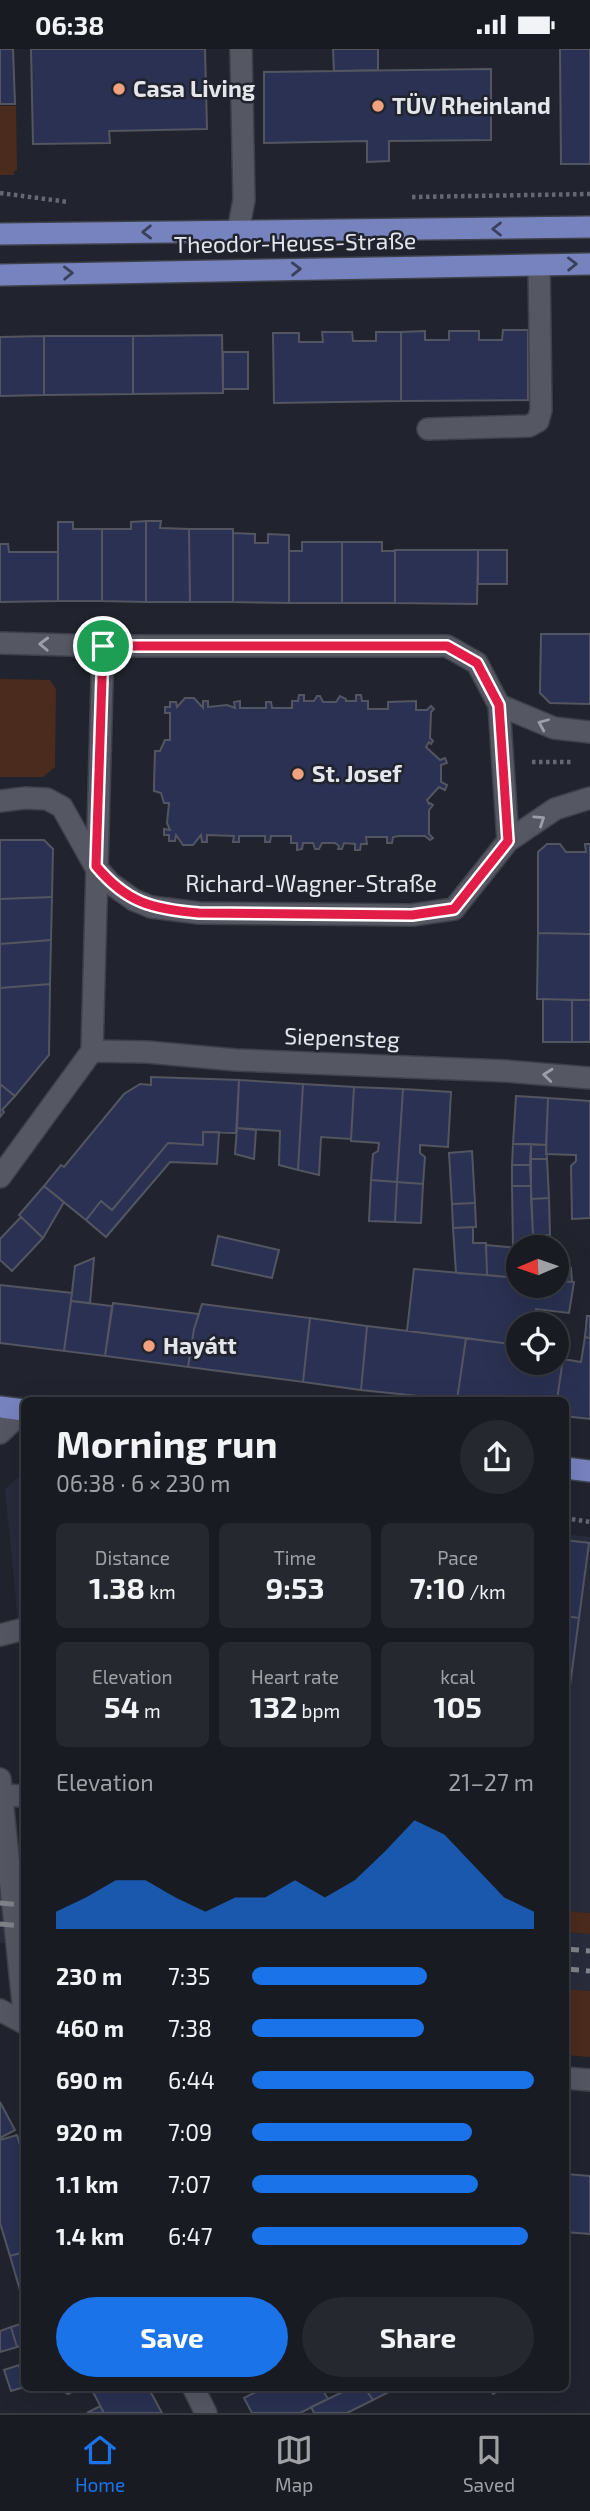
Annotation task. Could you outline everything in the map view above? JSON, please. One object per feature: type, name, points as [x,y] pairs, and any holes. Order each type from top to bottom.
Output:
[{"type":"main road","name":"Theodor-Heuss-Straße","points":[[0,234],[590,227]]},
{"type":"main road","name":"Theodor-Heuss-Straße","points":[[0,275],[590,264]]},
{"type":"main road","points":[[0,1407],[21,1410]]},
{"type":"main road","points":[[569,1468],[590,1471]]},
{"type":"street","points":[[238,231],[244,200],[241,49]]},
{"type":"street","points":[[428,429],[529,426],[538,421],[541,410],[539,265]]},
{"type":"street","points":[[0,643],[103,646],[447,646],[477,663],[499,705],[508,841]]},
{"type":"street","points":[[0,1177],[92,1051],[103,646]]},
{"type":"street","points":[[499,705],[554,728],[590,732]]},
{"type":"street","name":"Richard-Wagner-Straße","points":[[0,801],[25,797],[47,799],[62,807],[96,866],[110,883],[134,900],[164,910],[199,913],[412,915],[454,909],[508,841],[555,809],[590,799]]},
{"type":"street","name":"Siepensteg","points":[[92,1051],[506,1071],[590,1078]]},
{"type":"street","points":[[0,1433],[21,1413]]},
{"type":"street","points":[[0,1635],[21,1630]]},
{"type":"street","points":[[21,1795],[1,1787],[21,1984]]},
{"type":"street","points":[[0,2010],[21,2021]]},
{"type":"street","points":[[569,2078],[590,2080]]},
{"type":"street","points":[[195,2391],[206,2413]]},
{"type":"path","points":[[503,762],[578,762]]},
{"type":"path","points":[[569,1519],[590,1522]]},
{"type":"shaded area","points":[[0,106],[16,106],[17,170],[14,175],[0,175]]},
{"type":"shaded area","points":[[0,679],[50,680],[56,689],[55,767],[43,777],[0,777]]},
{"type":"shaded area","points":[[21,1476],[21,1651],[5,1489]]},
{"type":"shaded area","points":[[569,1534],[590,1537],[590,1913],[569,1911]]},
{"type":"shaded area","points":[[0,1872],[21,1875],[21,1945],[0,1943]]},
{"type":"shaded area","points":[[569,1911],[590,1913],[590,1934],[569,1932]]},
{"type":"shaded area","points":[[569,1932],[590,1934],[590,1991],[569,1989]]},
{"type":"shaded area","points":[[569,1989],[590,1991],[590,2057],[569,2055]]},
{"type":"building","points":[[0,49],[13,49],[15,104],[0,104]]},
{"type":"building","name":"Casa Living","points":[[31,49],[205,49],[207,129],[109,131],[110,143],[33,144]]},
{"type":"building","points":[[333,49],[378,49],[378,70],[334,71]]},
{"type":"building","points":[[560,49],[590,49],[590,164],[561,164]]},
{"type":"building","name":"TÜV Rheinland","points":[[491,69],[491,140],[389,141],[389,161],[367,162],[367,141],[264,143],[264,72]]},
{"type":"building","points":[[503,330],[528,330],[528,400],[401,401],[401,332],[425,331],[425,340],[449,340],[449,331],[479,331],[479,340],[502,340]]},
{"type":"building","points":[[322,332],[352,332],[353,341],[376,341],[376,332],[401,332],[401,401],[274,403],[273,333],[299,333],[299,342],[323,342]]},
{"type":"building","points":[[222,335],[223,393],[133,394],[133,336]]},
{"type":"building","points":[[44,336],[133,336],[133,394],[44,395]]},
{"type":"building","points":[[44,336],[44,395],[0,396],[0,337]]},
{"type":"building","points":[[223,352],[248,352],[248,389],[223,389]]},
{"type":"building","points":[[146,521],[146,602],[102,601],[102,529],[131,529],[131,522]]},
{"type":"building","points":[[146,521],[161,521],[160,528],[189,529],[190,602],[146,602]]},
{"type":"building","points":[[58,522],[73,522],[73,529],[102,529],[102,601],[58,601]]},
{"type":"building","points":[[189,529],[233,529],[233,602],[190,602]]},
{"type":"building","points":[[233,533],[255,534],[255,543],[268,543],[268,534],[289,535],[289,603],[233,602]]},
{"type":"building","points":[[302,542],[342,542],[342,603],[289,603],[289,551],[302,551]]},
{"type":"building","points":[[342,542],[382,542],[382,551],[395,551],[395,603],[342,603]]},
{"type":"building","points":[[0,544],[8,544],[9,552],[58,552],[58,601],[0,602]]},
{"type":"building","points":[[395,550],[478,550],[477,604],[395,603]]},
{"type":"building","points":[[478,550],[507,550],[507,584],[478,584]]},
{"type":"building","points":[[541,634],[590,634],[590,704],[550,703],[540,693]]},
{"type":"building","name":"St. Josef","points":[[299,695],[304,695],[304,701],[314,701],[320,696],[323,702],[336,702],[340,696],[346,701],[356,701],[356,695],[361,695],[362,701],[368,701],[368,709],[388,709],[388,702],[416,701],[416,710],[427,710],[431,706],[434,709],[431,712],[430,738],[433,741],[426,747],[440,760],[445,758],[447,763],[441,765],[441,782],[447,785],[445,790],[439,787],[427,800],[433,805],[429,810],[429,834],[433,838],[430,840],[425,836],[399,836],[393,837],[392,843],[387,843],[387,837],[366,837],[367,844],[361,844],[360,850],[355,850],[355,844],[344,843],[342,849],[338,849],[339,846],[335,843],[322,843],[319,849],[315,849],[313,843],[303,843],[302,849],[297,850],[297,843],[291,843],[291,836],[271,836],[270,842],[265,842],[265,836],[239,836],[239,842],[233,842],[234,836],[207,835],[207,842],[202,842],[201,835],[193,845],[183,845],[176,835],[175,841],[169,841],[169,835],[164,835],[164,829],[170,830],[167,823],[169,803],[164,803],[161,793],[154,791],[155,751],[160,751],[165,740],[170,740],[170,713],[165,713],[165,707],[170,707],[170,702],[176,702],[177,707],[185,698],[194,698],[203,708],[203,701],[208,701],[208,707],[227,705],[235,708],[234,702],[240,701],[240,708],[266,708],[266,702],[271,702],[272,708],[292,708],[292,701],[298,701]]},
{"type":"building","points":[[0,840],[44,840],[53,849],[52,897],[0,899]]},
{"type":"building","points":[[547,844],[560,844],[566,852],[586,852],[585,844],[590,844],[590,934],[538,933],[538,852]]},
{"type":"building","points":[[52,897],[51,940],[0,944],[0,899]]},
{"type":"building","points":[[538,933],[590,934],[590,1000],[537,999]]},
{"type":"building","points":[[51,940],[50,984],[0,988],[0,944]]},
{"type":"building","points":[[50,984],[49,1055],[15,1096],[0,1084],[0,988]]},
{"type":"building","points":[[543,999],[572,1000],[572,1042],[543,1042]]},
{"type":"building","points":[[572,1000],[590,1000],[590,1042],[572,1042]]},
{"type":"building","points":[[151,1077],[239,1080],[236,1133],[203,1132],[203,1145],[168,1143],[112,1210],[101,1201],[86,1220],[44,1186],[61,1165],[64,1167],[124,1094],[140,1084],[151,1085]]},
{"type":"building","points":[[239,1080],[303,1084],[298,1170],[279,1165],[280,1131],[237,1128]]},
{"type":"building","points":[[0,1084],[15,1096],[2,1110],[4,1112],[0,1117]]},
{"type":"building","points":[[303,1084],[354,1087],[351,1139],[321,1137],[319,1175],[298,1170]]},
{"type":"building","points":[[354,1087],[403,1089],[397,1182],[371,1180],[373,1154],[378,1151],[379,1143],[351,1141]]},
{"type":"building","points":[[403,1089],[451,1092],[448,1147],[420,1145],[420,1153],[425,1157],[423,1184],[397,1182]]},
{"type":"building","points":[[516,1096],[548,1098],[546,1145],[513,1144]]},
{"type":"building","points":[[548,1098],[590,1101],[590,1218],[572,1219],[571,1166],[576,1161],[576,1155],[546,1154]]},
{"type":"building","points":[[237,1128],[256,1130],[254,1159],[235,1154]]},
{"type":"building","points":[[203,1132],[219,1132],[217,1164],[170,1162],[106,1237],[86,1220],[101,1201],[112,1210],[168,1143],[203,1145]]},
{"type":"building","points":[[513,1144],[531,1144],[530,1165],[512,1165]]},
{"type":"building","points":[[531,1144],[546,1145],[547,1159],[531,1159]]},
{"type":"building","points":[[472,1151],[475,1203],[452,1204],[449,1153]]},
{"type":"building","points":[[531,1159],[547,1159],[549,1198],[531,1199]]},
{"type":"building","points":[[512,1165],[530,1165],[531,1186],[512,1186]]},
{"type":"building","points":[[371,1180],[397,1182],[395,1222],[369,1221]]},
{"type":"building","points":[[397,1182],[423,1184],[421,1223],[395,1222]]},
{"type":"building","points":[[44,1186],[64,1202],[43,1238],[19,1215]]},
{"type":"building","points":[[512,1186],[531,1186],[533,1235],[513,1235]]},
{"type":"building","points":[[549,1198],[550,1235],[533,1235],[531,1199]]},
{"type":"building","points":[[475,1203],[476,1227],[453,1228],[452,1204]]},
{"type":"building","points":[[21,1217],[43,1238],[12,1271],[0,1260],[0,1239]]},
{"type":"building","points":[[473,1227],[473,1243],[486,1243],[487,1275],[456,1273],[453,1228]]},
{"type":"building","points":[[218,1236],[279,1250],[272,1278],[212,1265]]},
{"type":"building","points":[[486,1245],[506,1247],[506,1277],[487,1275]]},
{"type":"building","points":[[94,1258],[90,1303],[71,1301],[75,1266]]},
{"type":"building","points":[[569,1268],[571,1268],[572,1282],[569,1282]]},
{"type":"building","points":[[414,1269],[506,1277],[506,1299],[569,1299],[569,1282],[574,1282],[569,1313],[536,1309],[536,1312],[506,1312],[506,1343],[407,1331]]},
{"type":"building","points":[[0,1285],[72,1293],[64,1351],[0,1343]]},
{"type":"building","points":[[71,1301],[112,1306],[105,1356],[64,1351]]},
{"type":"building","points":[[113,1303],[199,1314],[188,1367],[105,1356]]},
{"type":"building","points":[[202,1304],[310,1318],[303,1382],[188,1367],[194,1329]]},
{"type":"building","points":[[587,1316],[590,1316],[590,1338],[585,1337]]},
{"type":"building","points":[[310,1318],[367,1326],[361,1390],[303,1382]]},
{"type":"building","points":[[367,1326],[466,1338],[457,1397],[428,1397],[361,1390]]},
{"type":"building","points":[[585,1337],[590,1338],[590,1419],[569,1416],[569,1397],[557,1397],[561,1375],[569,1375],[569,1360],[581,1362]]},
{"type":"building","points":[[466,1338],[506,1343],[506,1375],[561,1375],[557,1397],[457,1397]]},
{"type":"building","points":[[569,1540],[589,1543],[579,1618],[569,1617]]},
{"type":"building","points":[[569,1617],[579,1618],[569,1693]]},
{"type":"building","points":[[0,2102],[15,2130],[0,2138]]},
{"type":"building","points":[[17,2135],[21,2149],[21,2253],[10,2256],[0,2223],[0,2140]]},
{"type":"building","points":[[569,2174],[590,2176],[590,2234],[569,2232]]},
{"type":"building","points":[[21,2253],[21,2294],[10,2256]]},
{"type":"building","points":[[21,2324],[21,2346],[17,2347],[11,2327]]},
{"type":"building","points":[[11,2327],[17,2347],[0,2352],[0,2331]]},
{"type":"building","points":[[19,2365],[21,2388],[11,2391],[4,2370]]},
{"type":"building","points":[[150,2391],[162,2413],[104,2413],[93,2392]]},
{"type":"building","points":[[323,2391],[328,2399],[300,2413],[252,2413],[244,2398],[256,2392]]},
{"type":"building","points":[[345,2391],[367,2391],[373,2400],[347,2413],[314,2413],[311,2407]]},
{"type":"building","points":[[367,2391],[391,2391],[373,2400]]},
{"type":"building","points":[[100,2406],[104,2413],[87,2413]]},
{"type":"railway","points":[[0,1903],[21,1905]]},
{"type":"railway","points":[[0,1924],[21,1926]]},
{"type":"railway","points":[[569,1949],[590,1951]]},
{"type":"railway","points":[[569,1969],[590,1971]]},
{"type":"place","name":"Casa Living","points":[[119,89]]},
{"type":"place","name":"TÜV Rheinland","points":[[378,106]]},
{"type":"place","name":"St. Josef","points":[[298,774]]},
{"type":"place","name":"Hayátt","points":[[149,1346]]},
{"type":"route","points":[[103,646],[447,646],[477,663],[499,705],[508,841],[468,895],[454,909],[412,915],[199,913],[164,910],[134,900],[110,883],[96,866],[103,646]]}]
